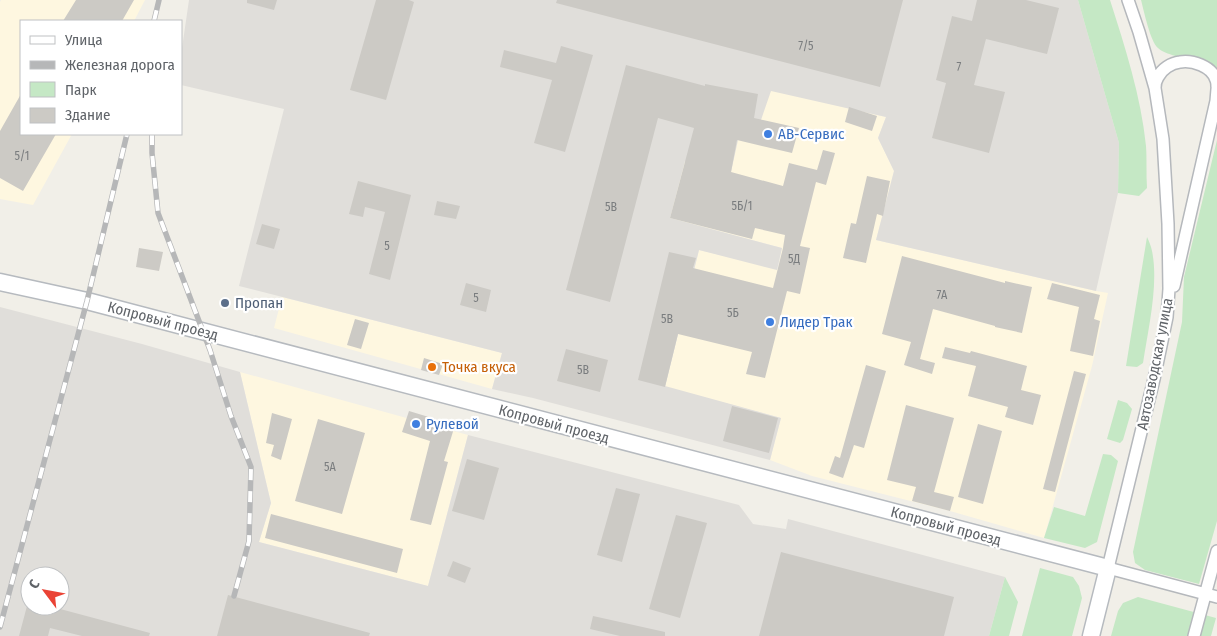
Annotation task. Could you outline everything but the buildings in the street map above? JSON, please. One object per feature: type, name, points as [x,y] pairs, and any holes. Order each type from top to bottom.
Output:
[{"type":"main road","name":"Копровый проезд","points":[[0,282],[87,301],[1108,568]]},
{"type":"main road","name":"Автозаводская улица","points":[[1090,636],[1108,568]]},
{"type":"street","name":"Автозаводская улица","points":[[1108,568],[1152,388],[1166,317],[1169,289],[1168,224],[1163,140],[1155,88],[1128,0]]},
{"type":"street","points":[[1155,88],[1156,78],[1162,70],[1170,64],[1179,62],[1189,62],[1210,70],[1216,78],[1217,88],[1214,110],[1166,317]]},
{"type":"street","points":[[1194,636],[1217,551]]},
{"type":"street","points":[[1108,568],[1217,597]]},
{"type":"shaded area","points":[[1,0],[145,0],[135,20],[20,20],[20,135],[71,135],[33,205],[0,199]]},
{"type":"shaded area","points":[[189,0],[1078,0],[1119,143],[1118,193],[1096,291],[876,240],[894,171],[878,138],[886,117],[771,91],[761,120],[738,140],[731,172],[685,161],[670,218],[782,248],[777,270],[699,250],[665,386],[781,418],[770,460],[492,389],[502,353],[239,286],[284,109],[182,85],[182,48]]},
{"type":"shaded area","points":[[771,90],[886,117],[878,138],[894,171],[876,240],[1108,293],[1092,366],[1044,538],[950,511],[812,476],[770,460],[781,418],[665,387],[699,250],[778,269],[782,248],[670,218],[685,161],[738,140]]},
{"type":"shaded area","points":[[282,297],[502,353],[492,389],[274,328]]},
{"type":"shaded area","points":[[0,307],[240,372],[271,503],[259,542],[428,586],[468,435],[739,505],[753,524],[786,529],[788,519],[1005,577],[989,636],[0,636]]},
{"type":"shaded area","points":[[240,372],[468,435],[428,586],[259,542],[271,503]]},
{"type":"green space","points":[[1078,0],[1110,0],[1132,72],[1144,127],[1147,188],[1139,196],[1118,193],[1119,143]]},
{"type":"green space","points":[[1141,0],[1217,0],[1217,69],[1207,63],[1170,54],[1158,48],[1150,33]]},
{"type":"green space","points":[[1217,140],[1217,521],[1199,584],[1145,570],[1135,563],[1133,552],[1182,322],[1184,277]]},
{"type":"green space","points":[[1147,237],[1152,249],[1154,264],[1154,292],[1150,322],[1143,363],[1137,367],[1126,366]]},
{"type":"green space","points":[[1118,400],[1127,403],[1132,409],[1123,440],[1120,443],[1107,439]]},
{"type":"green space","points":[[1103,454],[1111,455],[1118,461],[1097,542],[1085,548],[1044,538],[1054,507],[1085,516]]},
{"type":"green space","points":[[1040,568],[1073,577],[1079,586],[1082,598],[1072,636],[1022,636]]},
{"type":"green space","points":[[1005,577],[1018,602],[1009,636],[989,636]]},
{"type":"green space","points":[[1138,597],[1216,618],[1211,636],[1111,636],[1118,611],[1123,603]]},
{"type":"railway","points":[[154,20],[159,0]]},
{"type":"railway","points":[[0,627],[87,301],[127,135]]},
{"type":"railway","points":[[152,135],[158,213],[210,350],[231,416],[251,467],[249,541],[234,596]]},
{"type":"place","name":"АВ-Сервис","points":[[768,134]]},
{"type":"place","name":"Пропан","points":[[225,303]]},
{"type":"place","name":"Лидер Трак","points":[[770,322]]},
{"type":"place","name":"Точка вкуса","points":[[432,367]]},
{"type":"place","name":"Рулевой","points":[[416,424]]}]
